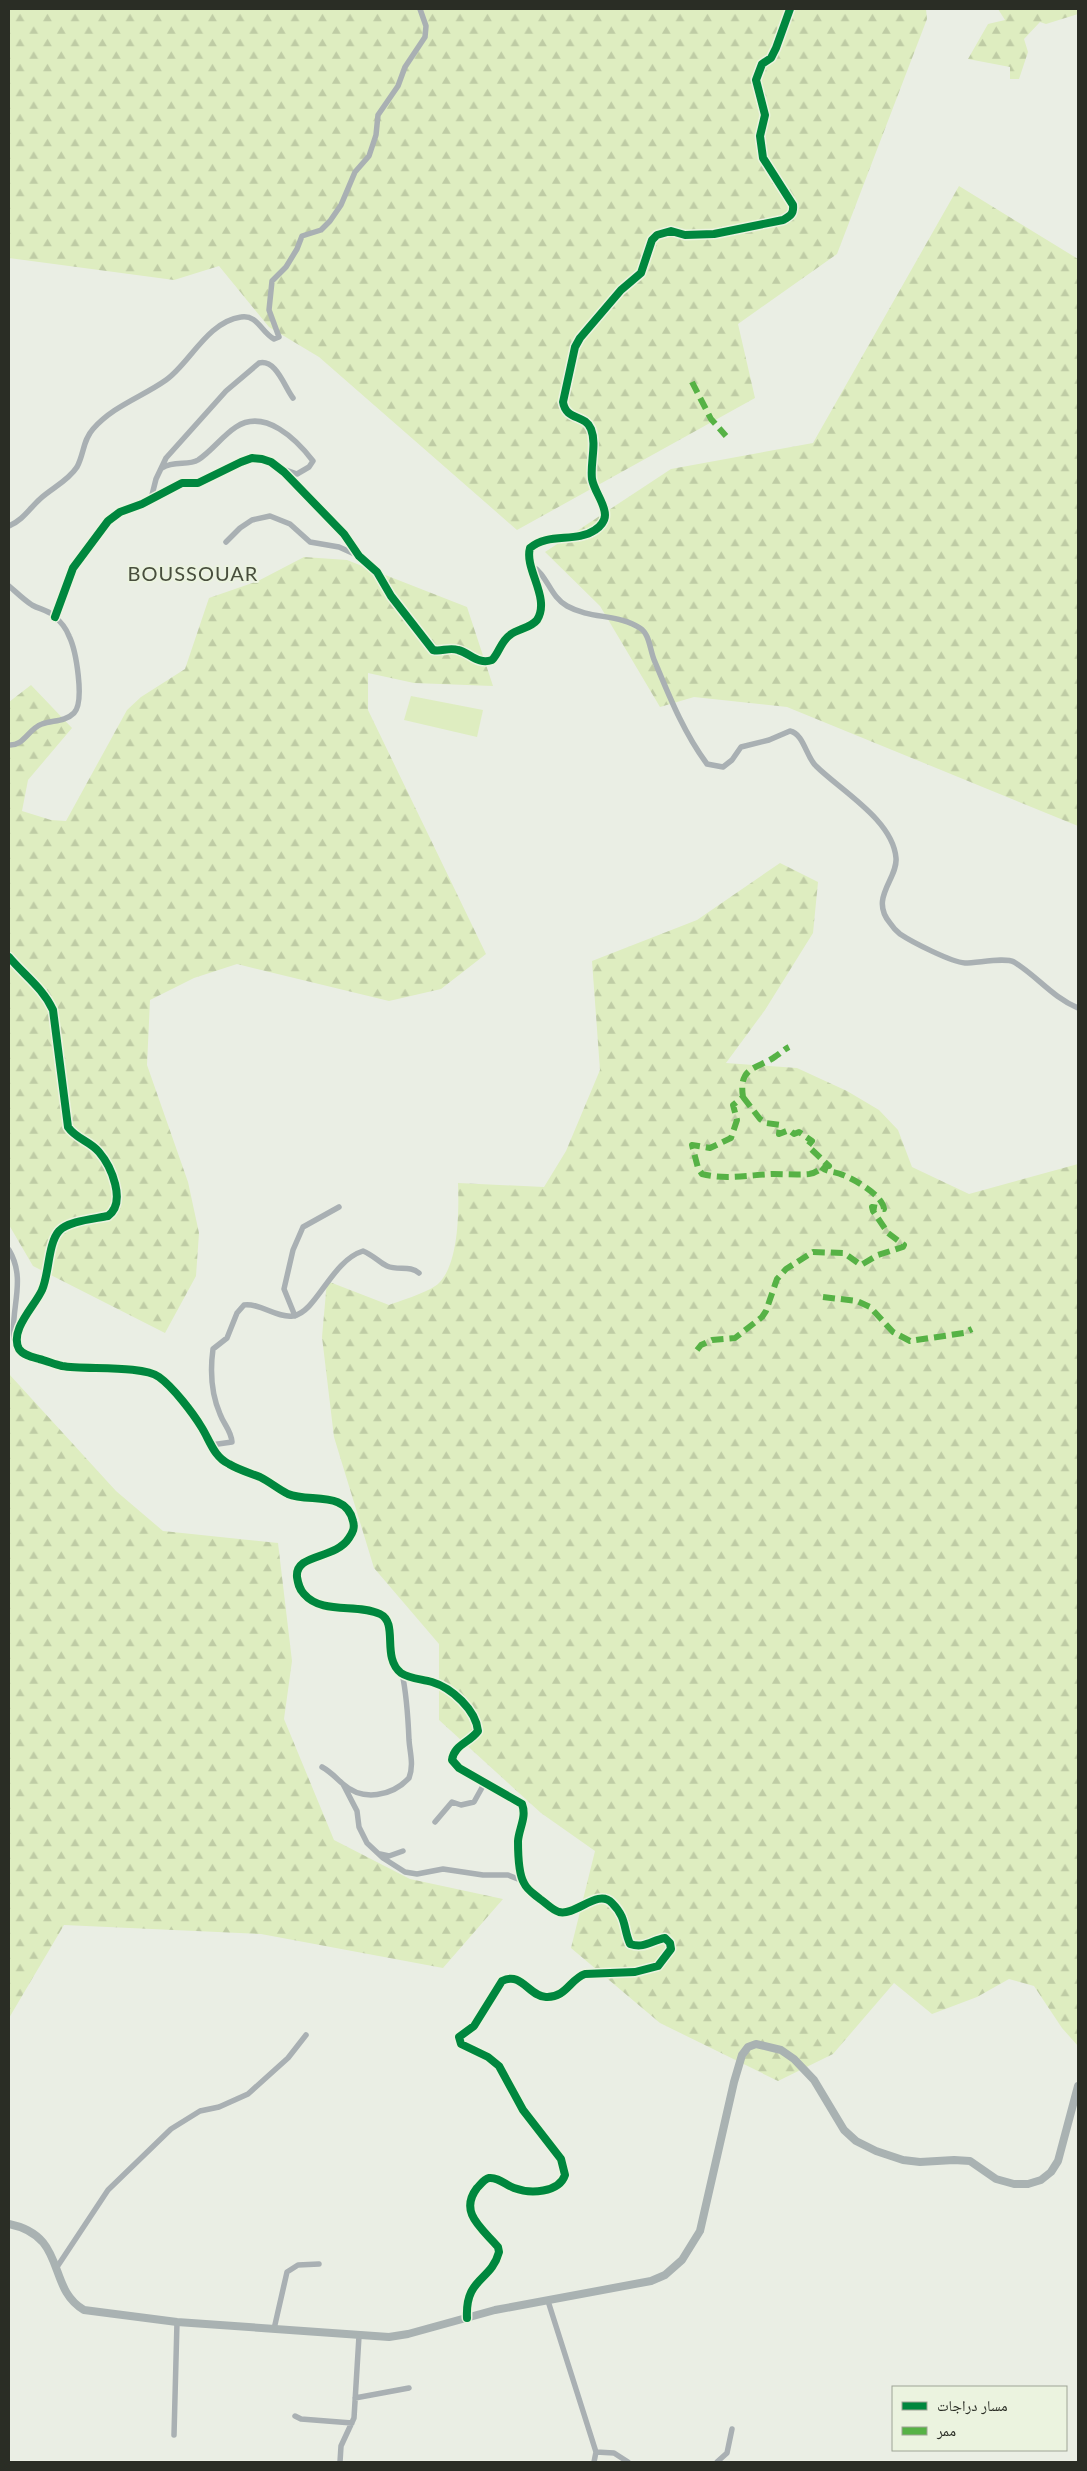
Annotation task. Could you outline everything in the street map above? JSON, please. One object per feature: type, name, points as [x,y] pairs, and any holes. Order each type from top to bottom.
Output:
[{"type":"main road","points":[[9,2224],[26,2228],[36,2234],[47,2247],[58,2267],[67,2294],[75,2305],[84,2310],[176,2322],[360,2336],[408,2334],[495,2310],[651,2281],[665,2275],[682,2260],[700,2231],[734,2082],[742,2055],[748,2047],[756,2044],[781,2050],[794,2059],[814,2080],[844,2130],[856,2141],[903,2160],[970,2162],[996,2179],[1014,2184],[1028,2184],[1041,2180],[1051,2172],[1058,2161],[1078,2086]]},
{"type":"street","points":[[9,526],[21,520],[38,501],[73,472],[80,460],[87,436],[94,428],[123,404],[166,380],[206,336],[241,317],[255,320],[268,337],[274,339],[279,337],[269,310],[272,281],[294,255],[302,236],[321,230],[330,221],[341,205],[355,172],[369,156],[376,135],[378,115],[398,86],[405,67],[425,37],[426,26],[420,9]]},
{"type":"street","points":[[55,617],[73,568],[108,521],[120,512],[151,499],[182,482],[198,483],[252,458],[271,462],[280,468],[344,534],[359,556],[377,572],[391,596],[433,650],[460,650],[478,660],[486,662],[496,656],[508,636],[533,624],[538,619],[539,594],[528,555],[530,548],[535,543],[580,536],[594,531],[602,524],[605,515],[594,490],[592,478],[593,437],[591,428],[584,421],[569,414],[564,409],[564,391],[575,347],[580,338],[621,290],[642,273],[652,240],[665,231],[698,236],[783,220],[791,216],[794,210],[793,205],[763,158],[760,136],[765,116],[756,80],[762,64],[771,58],[776,48],[790,9]]},
{"type":"street","points":[[151,499],[160,469],[166,458],[214,404],[258,363],[269,363],[275,368],[292,398]]},
{"type":"street","points":[[160,469],[174,462],[197,461],[237,426],[258,422],[273,425],[289,434],[314,461],[309,467],[297,474],[280,468]]},
{"type":"street","points":[[226,542],[240,528],[252,520],[270,516],[290,524],[310,542],[339,547],[359,556]]},
{"type":"street","points":[[530,565],[538,569],[556,598],[568,607],[592,616],[624,621],[641,628],[646,634],[651,653],[683,727],[707,764],[723,767],[732,760],[741,747],[747,744],[769,740],[790,731],[798,735],[815,765],[865,807],[878,822],[892,845],[896,863],[886,885],[882,908],[888,920],[899,933],[962,962],[991,963],[1003,960],[1013,962],[1055,996],[1078,1008]]},
{"type":"street","points":[[9,586],[32,605],[55,617],[69,636],[75,654],[79,698],[78,709],[73,715],[64,719],[43,723],[34,728],[22,742],[16,745],[9,745]]},
{"type":"street","points":[[9,957],[42,991],[50,1006],[68,1127],[74,1135],[98,1150],[116,1191],[117,1202],[113,1212],[108,1216],[59,1230],[44,1287],[19,1329],[17,1346]]},
{"type":"street","points":[[295,1316],[284,1289],[293,1250],[303,1227],[339,1207]]},
{"type":"street","points":[[9,1250],[17,1272],[18,1300],[13,1332],[21,1352],[61,1366],[143,1372],[160,1377],[196,1418],[211,1445],[228,1464],[262,1478],[290,1495],[327,1498],[338,1502],[348,1511],[353,1520],[354,1530],[346,1542],[337,1550],[322,1557],[305,1560],[299,1565],[297,1573],[298,1585],[305,1596],[321,1604],[372,1611],[383,1615],[388,1621],[390,1654],[394,1666],[402,1673],[446,1688],[469,1708],[477,1722],[478,1731],[472,1738],[459,1746],[453,1753],[452,1760],[459,1768],[484,1784],[522,1804],[524,1810],[523,1822],[518,1840],[522,1881]]},
{"type":"street","points":[[211,1445],[232,1442],[231,1432],[220,1414],[212,1389],[210,1367],[213,1349],[227,1338],[237,1313],[244,1305],[260,1307],[286,1316],[295,1316],[318,1297],[335,1271],[345,1260],[363,1251],[378,1258],[386,1266],[414,1270],[419,1274]]},
{"type":"street","points":[[343,1784],[360,1792],[377,1796],[393,1790],[409,1778],[412,1758],[409,1742],[408,1706],[402,1673]]},
{"type":"street","points":[[322,1767],[334,1774],[343,1784],[357,1811],[361,1833],[378,1854],[410,1873],[417,1874],[443,1869],[483,1875],[508,1875],[522,1881],[528,1889],[558,1912],[574,1910],[597,1899],[611,1901],[626,1923],[630,1944],[636,1947],[648,1946],[665,1938],[670,1942],[670,1949],[658,1966],[635,1972],[585,1974],[579,1976],[565,1992],[554,1997],[544,1997],[536,1994],[521,1981],[508,1978],[502,1981],[474,2026],[461,2033],[459,2037],[461,2044],[488,2057],[499,2066],[523,2110],[561,2160],[565,2175],[558,2184],[539,2191],[525,2191],[489,2178],[482,2182],[473,2194],[470,2208],[473,2218],[498,2247],[499,2252],[493,2265],[471,2291],[466,2304],[467,2318]]},
{"type":"street","points":[[435,1822],[452,1802],[461,1805],[474,1802],[484,1784]]},
{"type":"street","points":[[378,1854],[389,1856],[403,1851]]},
{"type":"street","points":[[58,2267],[108,2190],[171,2129],[200,2111],[219,2107],[248,2094],[288,2058],[306,2035]]},
{"type":"street","points":[[274,2329],[287,2272],[298,2264],[319,2264]]},
{"type":"street","points":[[548,2300],[596,2452],[594,2462]]},
{"type":"street","points":[[174,2435],[176,2322]]},
{"type":"street","points":[[340,2462],[341,2446],[352,2423],[360,2336]]},
{"type":"street","points":[[355,2398],[409,2388]]},
{"type":"street","points":[[296,2416],[301,2420],[352,2423]]},
{"type":"street","points":[[717,2462],[727,2453],[732,2429]]},
{"type":"street","points":[[596,2452],[614,2453],[628,2462]]},
{"type":"green space","points":[[9,9],[926,9],[927,19],[837,254],[738,324],[755,398],[517,530],[319,357],[269,327],[219,266],[174,280],[9,258]]},
{"type":"green space","points":[[998,9],[1078,9],[1078,14],[1046,24],[1040,22],[1024,39],[1028,52],[1019,79],[1010,79],[1010,67],[968,59],[988,24],[1005,20]]},
{"type":"green space","points":[[959,186],[1078,259],[1078,826],[787,707],[694,697],[660,707],[600,606],[545,552],[671,469],[813,443]]},
{"type":"green space","points":[[304,557],[347,560],[467,607],[493,686],[414,683],[368,673],[368,710],[486,954],[441,989],[389,1001],[237,964],[194,978],[150,1000],[147,1065],[188,1182],[199,1233],[196,1276],[165,1333],[33,1266],[9,1225],[9,702],[31,685],[72,728],[28,780],[22,811],[51,820],[66,821],[127,710],[141,697],[185,669],[209,598],[258,581]]},
{"type":"green space","points":[[411,696],[483,710],[477,737],[404,720]]},
{"type":"green space","points":[[780,863],[818,882],[813,933],[765,1010],[726,1063],[797,1068],[847,1091],[879,1110],[898,1130],[912,1167],[969,1194],[1078,1164],[1078,2046],[1062,2028],[1034,1986],[1009,1979],[977,1997],[932,2014],[894,1983],[833,2054],[778,2081],[660,2023],[571,1948],[595,1851],[541,1813],[439,1720],[439,1644],[374,1568],[334,1437],[322,1337],[327,1281],[389,1305],[423,1293],[439,1283],[451,1263],[456,1236],[458,1183],[544,1187],[566,1151],[600,1070],[592,961],[697,920]]},
{"type":"green space","points":[[9,1374],[116,1491],[163,1531],[278,1543],[292,1661],[284,1719],[334,1840],[410,1879],[503,1899],[443,1968],[261,1934],[64,1925],[9,2018]]},
{"type":"marked path","points":[[692,382],[711,419],[726,436]]},
{"type":"marked path","points":[[743,1097],[760,1119],[766,1123],[780,1125],[779,1134],[789,1130],[794,1134],[799,1132],[812,1141],[808,1146],[829,1166],[809,1174],[728,1177],[702,1174],[698,1168],[692,1145],[710,1148],[731,1138],[737,1120],[733,1105],[743,1097],[742,1087],[747,1073],[789,1047]]},
{"type":"marked path","points":[[697,1350],[701,1345],[712,1340],[735,1338],[762,1317],[766,1311],[777,1279],[786,1269],[813,1252],[844,1253],[861,1265],[878,1255],[903,1247],[904,1245],[888,1233],[873,1211],[872,1207],[884,1209],[874,1194],[848,1177],[821,1167]]},
{"type":"marked path","points":[[823,1297],[857,1301],[870,1307],[893,1332],[910,1341],[964,1333],[972,1329]]},
{"type":"cycle path","points":[[55,617],[73,568],[108,521],[120,512],[142,504],[182,483],[198,483],[252,458],[271,462],[284,472],[344,534],[359,556],[377,572],[391,596],[433,650],[455,649],[478,660],[492,660],[507,638],[537,620],[541,602],[529,556],[530,548],[545,540],[587,534],[599,527],[605,517],[605,510],[592,479],[593,435],[591,429],[585,421],[568,412],[563,402],[575,347],[580,338],[621,290],[641,273],[652,240],[657,235],[671,231],[685,235],[714,234],[783,220],[792,213],[793,205],[763,158],[760,136],[765,115],[756,80],[762,64],[771,58],[776,48],[790,9]]},
{"type":"cycle path","points":[[9,957],[39,988],[53,1010],[68,1127],[95,1148],[104,1158],[112,1175],[117,1193],[114,1210],[108,1216],[68,1225],[55,1236],[42,1290],[24,1318],[17,1334],[19,1349],[28,1356],[62,1366],[127,1369],[151,1373],[159,1377],[170,1387],[188,1408],[216,1453],[224,1461],[260,1477],[288,1494],[326,1499],[343,1505],[349,1511],[353,1521],[353,1532],[343,1545],[302,1564],[298,1569],[297,1577],[302,1592],[311,1600],[320,1604],[330,1607],[371,1611],[386,1618],[390,1632],[392,1658],[395,1666],[401,1673],[408,1677],[440,1685],[455,1695],[468,1708],[473,1715],[478,1731],[459,1747],[452,1760],[459,1768],[522,1804],[524,1813],[518,1841],[519,1862],[522,1879],[529,1890],[551,1908],[559,1912],[572,1910],[594,1900],[606,1899],[620,1913],[630,1944],[644,1945],[665,1938],[670,1943],[671,1949],[658,1966],[635,1972],[585,1974],[553,1997],[540,1996],[515,1979],[502,1981],[474,2026],[459,2037],[461,2044],[488,2057],[499,2066],[523,2110],[561,2159],[565,2175],[562,2181],[550,2189],[536,2191],[521,2190],[492,2178],[485,2180],[477,2188],[470,2205],[471,2213],[480,2227],[498,2247],[499,2252],[495,2262],[474,2287],[470,2295],[467,2305],[467,2318]]},
{"type":"district","name":"BOUSSOUAR","points":[[193,573]]}]
